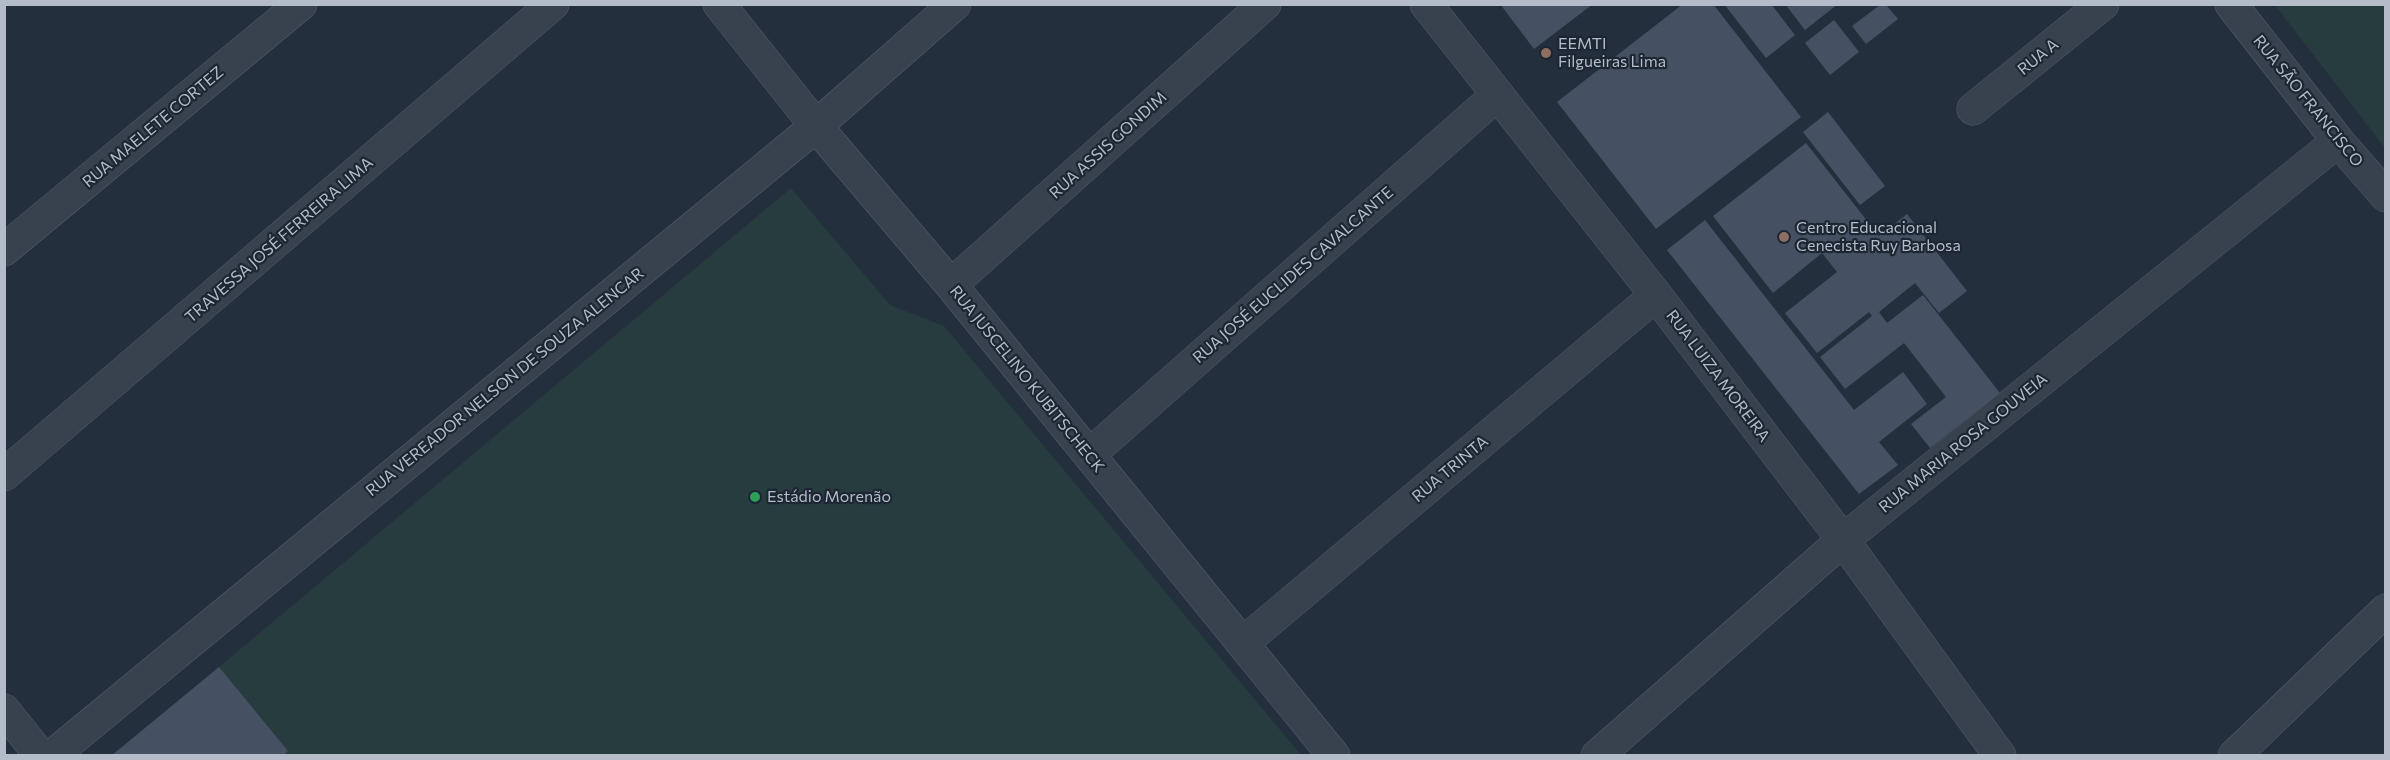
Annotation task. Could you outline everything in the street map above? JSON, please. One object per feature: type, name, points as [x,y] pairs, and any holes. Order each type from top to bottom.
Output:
[{"type":"street","name":"RUA MAELETE CORTEZ","points":[[4,250],[301,4]]},
{"type":"street","name":"TRAVESSA JOSÉ FERREIRA LIMA","points":[[4,475],[553,4]]},
{"type":"street","name":"RUA JUSCELINO KUBITSCHECK","points":[[719,4],[816,126],[951,285],[1334,756]]},
{"type":"street","name":"RUA VEREADOR NELSON DE SOUZA ALENCAR","points":[[52,756],[816,126],[955,4]]},
{"type":"street","name":"RUA ASSIS GONDIM","points":[[951,285],[1265,4]]},
{"type":"street","name":"RUA LUIZA MOREIRA","points":[[1426,4],[1656,295],[1843,540],[2000,756]]},
{"type":"street","name":"RUA A","points":[[1973,109],[2103,4]]},
{"type":"street","name":"RUA SÃO FRANCISCO","points":[[2231,4],[2338,141],[2385,196]]},
{"type":"street","name":"RUA JOSÉ EUCLIDES CAVALCANTE","points":[[1089,455],[1497,95]]},
{"type":"street","name":"RUA MARIA ROSA GOUVEIA","points":[[1597,756],[1843,540],[2338,141]]},
{"type":"street","name":"RUA TRINTA","points":[[1243,644],[1656,295]]},
{"type":"street","points":[[2241,753],[2385,610]]},
{"type":"street","points":[[4,710],[41,756]]},
{"type":"green space","points":[[2275,5],[2385,5],[2385,148]]},
{"type":"green space","name":"Estádio Morenão","points":[[791,188],[890,305],[944,326],[1301,755],[282,755],[219,667]]},
{"type":"building","points":[[1500,4],[1593,4],[1534,49]]},
{"type":"building","points":[[1683,4],[1713,4],[1801,117],[1656,229],[1557,102]]},
{"type":"building","points":[[1724,4],[1771,4],[1795,35],[1766,58]]},
{"type":"building","points":[[1785,4],[1838,4],[1805,30]]},
{"type":"building","points":[[1880,5],[1886,5],[1898,19],[1866,44],[1852,26]]},
{"type":"building","points":[[1834,20],[1859,52],[1830,75],[1805,43]]},
{"type":"building","points":[[1828,112],[1885,186],[1860,205],[1803,132]]},
{"type":"building","points":[[1806,143],[1879,236],[1907,214],[1967,291],[1939,313],[1915,283],[1879,312],[1887,323],[1923,295],[2000,393],[1930,448],[1911,424],[1946,397],[1904,343],[1845,389],[1820,357],[1872,316],[1869,312],[1817,353],[1785,313],[1837,272],[1822,253],[1773,293],[1713,216]]},
{"type":"building","points":[[1705,220],[1854,410],[1903,372],[1927,404],[1879,442],[1898,465],[1859,494],[1667,250]]},
{"type":"building","points":[[219,667],[288,751],[282,756],[111,756]]},
{"type":"place","name":"EEMTI Filgueiras Lima","points":[[1546,53]]},
{"type":"place","name":"Centro Educacional Cenecista Ruy Barbosa","points":[[1784,237]]},
{"type":"place","name":"Estádio Morenão","points":[[755,497]]}]
